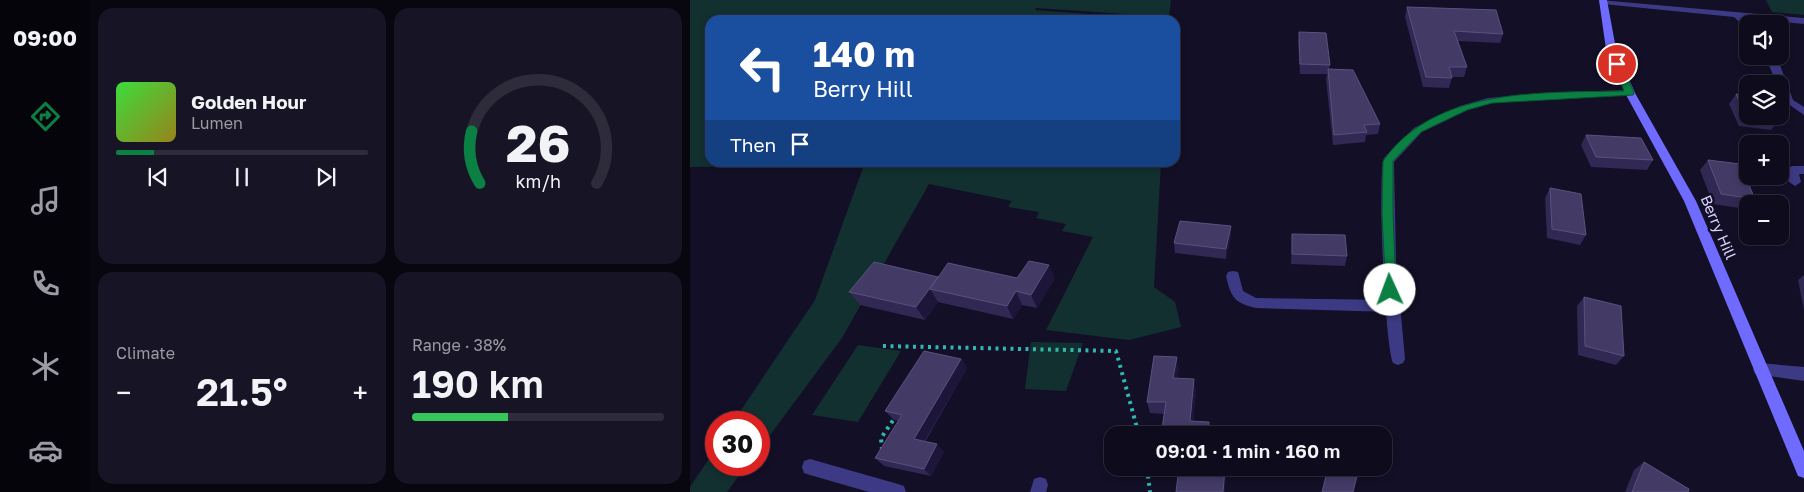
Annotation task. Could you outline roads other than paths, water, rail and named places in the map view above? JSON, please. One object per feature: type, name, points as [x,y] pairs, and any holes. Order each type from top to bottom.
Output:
[{"type":"street","points":[[1603,1],[1804,21]]},
{"type":"street","name":"Berry Hill","points":[[1603,1],[1611,49],[1630,93],[1690,200],[1804,470]]},
{"type":"street","points":[[1775,65],[1789,101],[1804,112]]},
{"type":"street","points":[[1398,359],[1391,306],[1387,214],[1388,161],[1418,130],[1464,108],[1492,100],[1630,93]]},
{"type":"street","points":[[1795,182],[1792,170],[1804,170]]},
{"type":"street","points":[[1233,276],[1238,295],[1243,301],[1256,303],[1391,306]]},
{"type":"street","points":[[1760,369],[1804,374]]},
{"type":"street","points":[[810,467],[892,490]]}]
